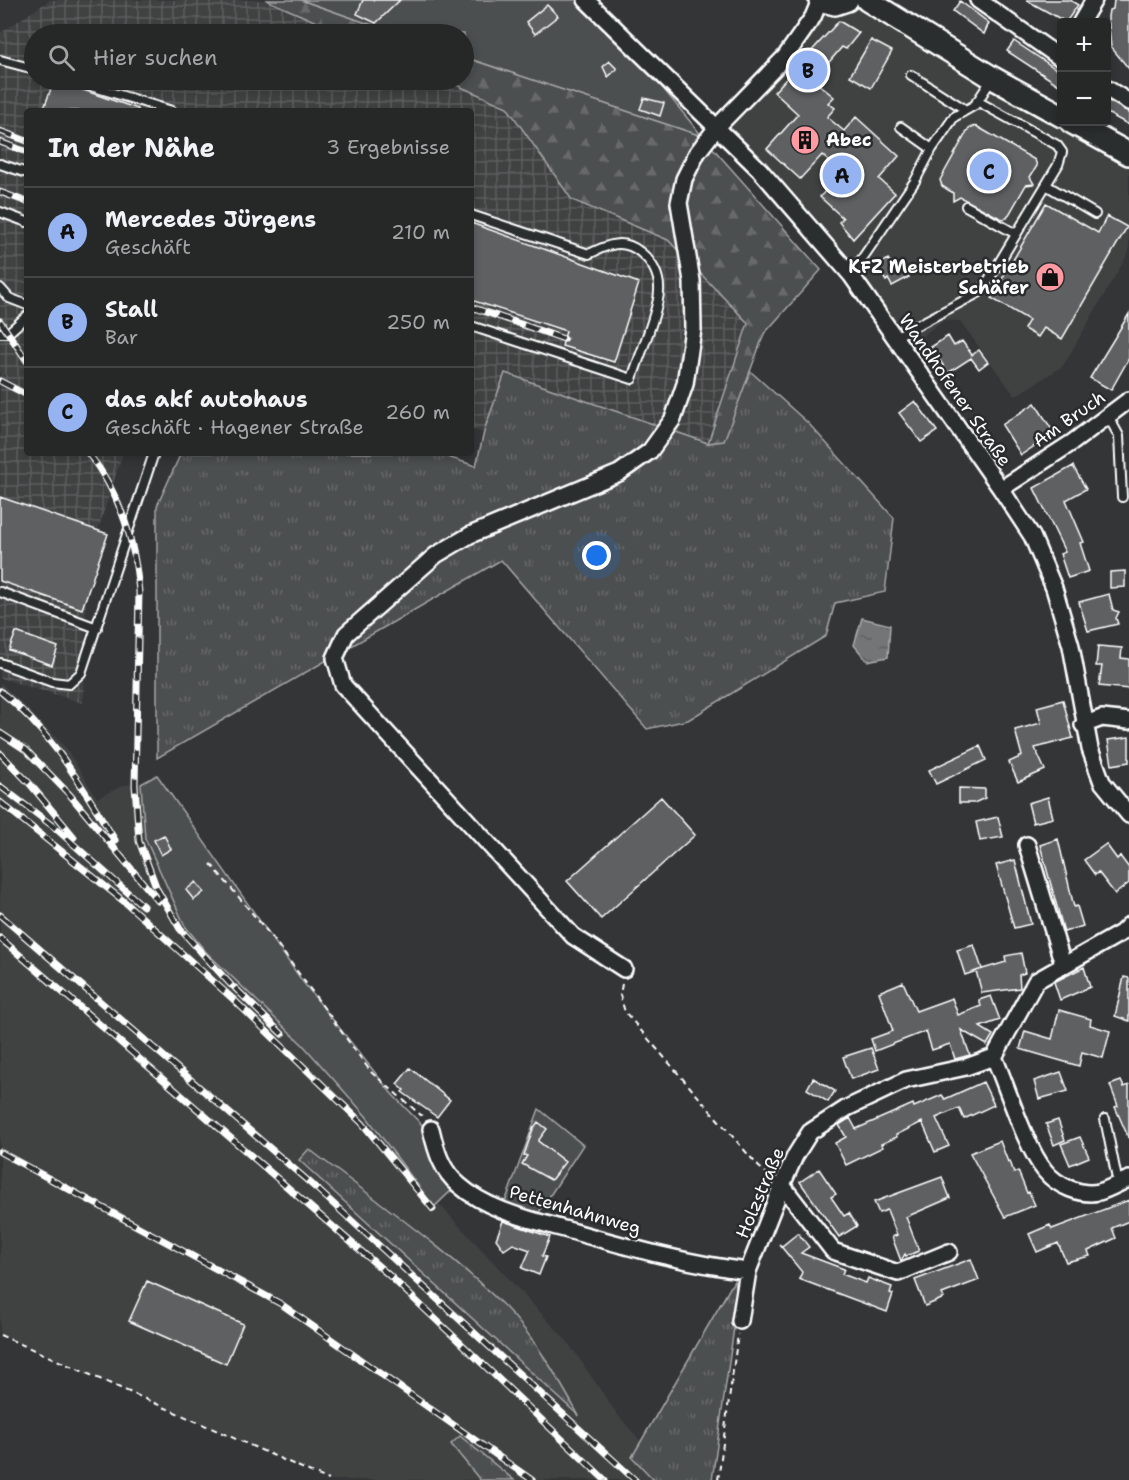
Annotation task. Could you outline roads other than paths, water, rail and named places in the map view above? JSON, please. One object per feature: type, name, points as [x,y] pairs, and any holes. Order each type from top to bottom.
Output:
[{"type":"main road","points":[[820,0],[835,4],[847,0]]},
{"type":"main road","points":[[867,0],[993,78],[1057,113]]},
{"type":"main road","points":[[1078,126],[1129,154]]},
{"type":"street","name":"Wandhofener Straße","points":[[586,0],[759,169],[851,275],[1001,489],[1032,536],[1054,588],[1071,646],[1083,725],[1102,782],[1129,815]]},
{"type":"street","points":[[624,969],[573,936],[343,685],[335,658],[346,634],[436,555],[470,535],[619,473],[650,451],[673,419],[685,384],[693,329],[692,281],[680,203],[684,179],[697,153],[717,128],[785,57],[813,17],[820,0]]},
{"type":"street","points":[[978,0],[1057,55]]},
{"type":"street","points":[[1083,18],[1094,0]]},
{"type":"street","points":[[1111,91],[1129,102]]},
{"type":"street","name":"Am Bruch","points":[[1001,489],[1073,442],[1129,400]]},
{"type":"street","points":[[1083,725],[1102,718],[1129,721]]},
{"type":"street","points":[[1027,845],[1063,964]]},
{"type":"street","points":[[1123,1181],[1098,1192],[1079,1191],[1054,1180],[1034,1153],[994,1057],[1036,981],[1113,938],[1129,925]]},
{"type":"street","name":"Holzstraße","points":[[740,1322],[748,1271],[782,1185],[795,1156],[810,1132],[847,1108],[906,1080],[966,1067],[994,1057]]},
{"type":"street","name":"Pettenhahnweg","points":[[431,1129],[439,1160],[458,1185],[494,1207],[631,1247],[712,1267],[748,1271]]},
{"type":"street","points":[[782,1185],[833,1251],[898,1273],[949,1252]]},
{"type":"lane","points":[[0,60],[24,66]]},
{"type":"lane","points":[[911,75],[966,110]]},
{"type":"lane","points":[[851,275],[915,181],[932,149],[954,117],[977,101],[993,78]]},
{"type":"lane","points":[[104,90],[162,108]]},
{"type":"lane","points":[[894,337],[982,291],[1046,185],[1062,152],[1057,145],[977,101]]},
{"type":"lane","points":[[901,127],[932,149]]},
{"type":"lane","points":[[0,164],[24,172]]},
{"type":"lane","points":[[1046,185],[1095,214]]},
{"type":"lane","points":[[966,206],[1016,234]]},
{"type":"lane","points":[[0,212],[24,221]]},
{"type":"lane","points":[[474,216],[590,254],[611,243],[632,245],[647,257],[657,274],[659,293],[632,379],[474,327]]},
{"type":"lane","points":[[0,288],[9,298],[24,304]]},
{"type":"lane","points":[[0,333],[8,333],[24,319]]},
{"type":"lane","points":[[1108,416],[1119,436],[1122,497]]},
{"type":"lane","points":[[0,663],[52,682],[69,684],[81,673],[153,456]]},
{"type":"lane","points":[[0,592],[97,628]]},
{"type":"lane","points":[[1106,1119],[1123,1181]]},
{"type":"water","points":[[862,618],[890,625],[888,657],[867,661],[854,645]]},
{"type":"railway","points":[[0,131],[24,140]]},
{"type":"railway","points":[[0,142],[24,151]]},
{"type":"railway","points":[[0,192],[24,201]]},
{"type":"railway","points":[[474,308],[564,339]]},
{"type":"railway","points":[[0,321],[24,357]]},
{"type":"railway","points":[[0,381],[24,393]]},
{"type":"railway","points":[[90,456],[117,501],[130,537],[137,573],[139,592],[135,785],[139,841],[157,889],[180,929],[231,985]]},
{"type":"railway","points":[[0,691],[35,724],[64,760],[115,840]]},
{"type":"railway","points":[[0,733],[26,750],[70,795],[158,901]]},
{"type":"railway","points":[[0,753],[30,784],[74,837]]},
{"type":"railway","points":[[0,786],[54,827],[143,906]]},
{"type":"railway","points":[[0,802],[126,903],[233,999],[362,1123],[433,1209]]},
{"type":"railway","points":[[0,915],[316,1188],[635,1480]]},
{"type":"railway","points":[[0,938],[391,1277],[605,1480]]},
{"type":"railway","points":[[235,988],[282,1034]]},
{"type":"railway","points":[[0,1152],[281,1304],[532,1480]]},
{"type":"place","name":"Stall","points":[[808,70]]},
{"type":"place","name":"Abec","points":[[805,140]]},
{"type":"place","name":"das akf autohaus","points":[[989,171]]},
{"type":"place","name":"Mercedes Jürgens","points":[[842,175]]},
{"type":"place","name":"KFZ Meisterbetrieb Schäfer","points":[[1050,277]]}]
